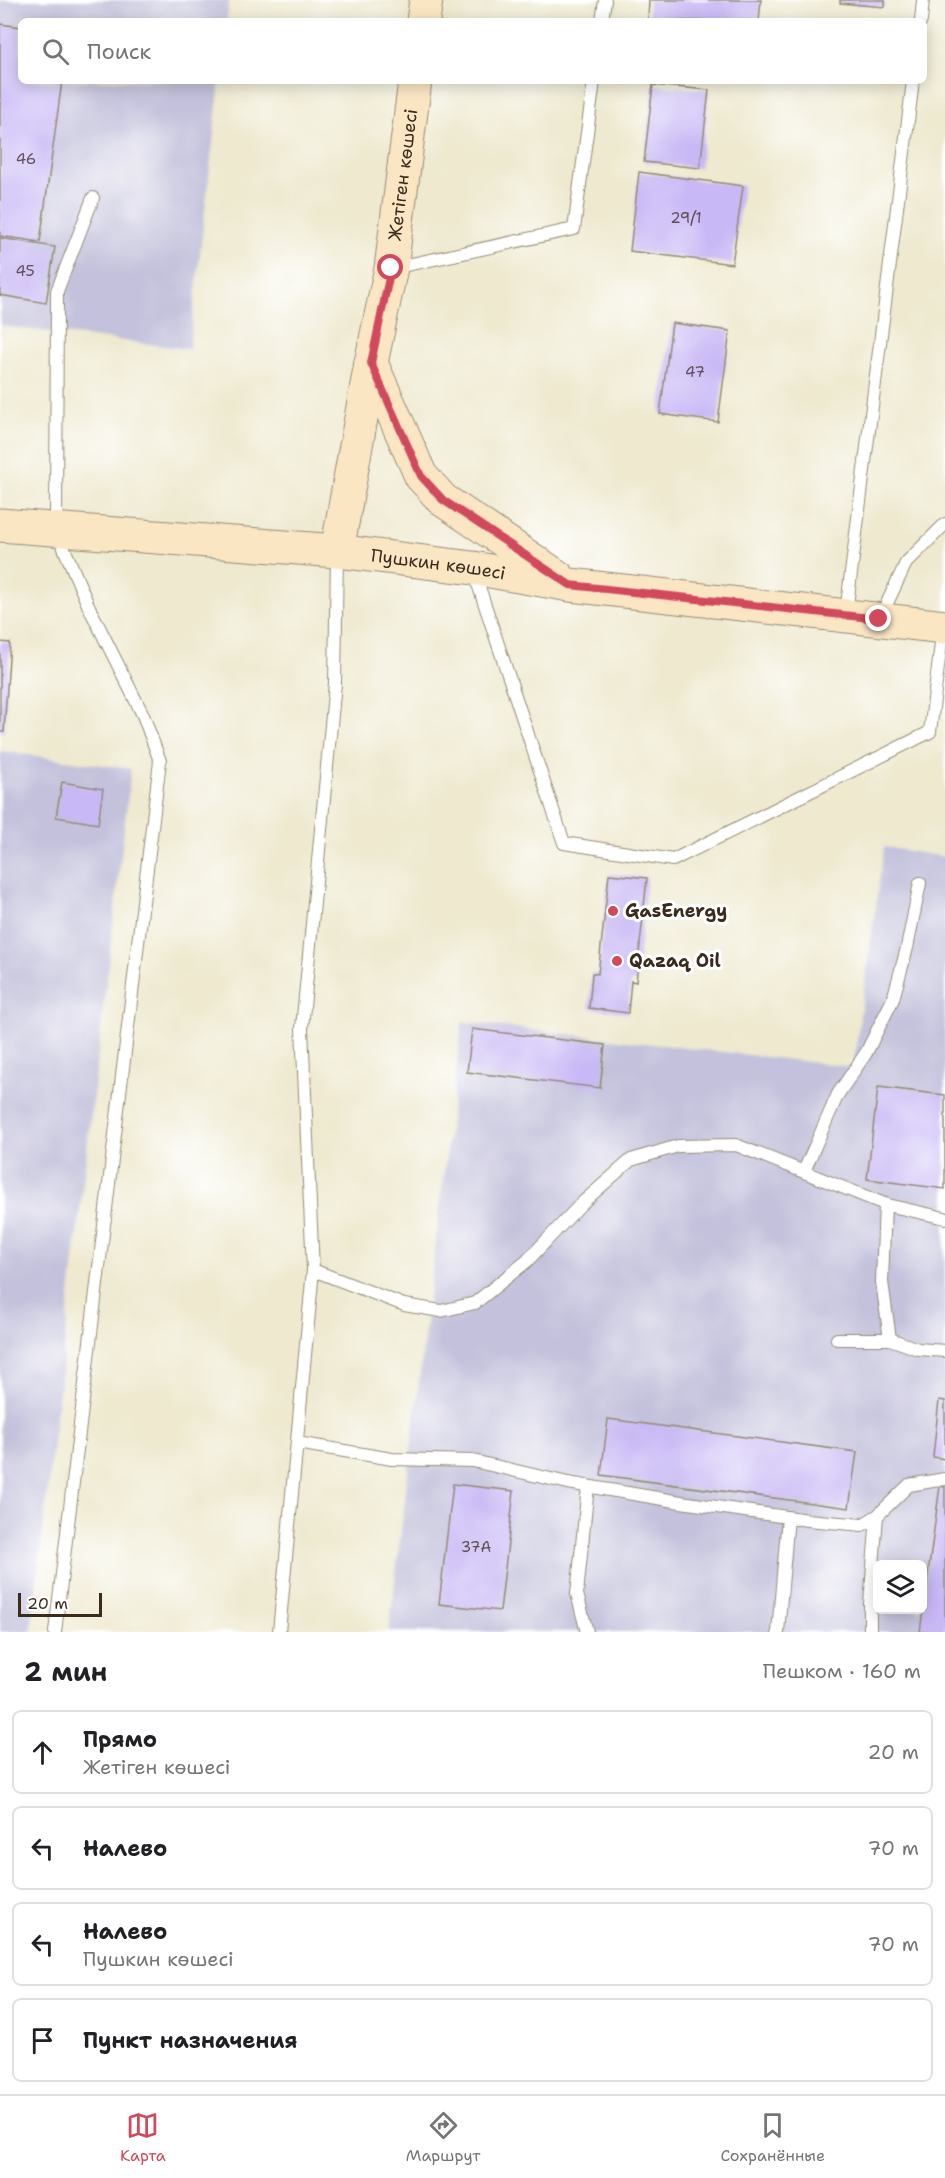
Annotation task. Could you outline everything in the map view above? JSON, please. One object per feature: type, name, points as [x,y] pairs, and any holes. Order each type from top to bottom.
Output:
[{"type":"main road","points":[[423,18],[426,0]]},
{"type":"main road","name":"Жетіген көшесі","points":[[337,551],[371,363],[391,268],[415,84]]},
{"type":"main road","points":[[371,363],[421,476],[443,500],[570,585]]},
{"type":"main road","name":"Пушкин көшесі","points":[[0,525],[337,551],[473,568],[570,585],[846,614],[944,627]]},
{"type":"lane","points":[[602,18],[605,0]]},
{"type":"lane","points":[[921,18],[923,0]]},
{"type":"lane","points":[[391,268],[574,229],[594,84]]},
{"type":"lane","points":[[846,614],[913,84]]},
{"type":"lane","points":[[56,1632],[160,761],[142,715],[88,605],[56,529],[57,291],[93,198]]},
{"type":"lane","points":[[879,619],[906,563],[945,524]]},
{"type":"lane","points":[[279,1632],[313,1270],[302,1028],[335,683],[337,551]]},
{"type":"lane","points":[[473,568],[564,843],[673,860],[930,732],[944,627]]},
{"type":"lane","points":[[804,1171],[838,1094],[866,1053],[893,999],[907,948],[920,883]]},
{"type":"lane","points":[[313,1270],[404,1305],[441,1311],[475,1303],[526,1260],[580,1203],[632,1160],[678,1146],[736,1145],[885,1204],[945,1218]]},
{"type":"lane","points":[[885,1204],[882,1282],[890,1339]]},
{"type":"lane","points":[[837,1339],[890,1339],[918,1349],[945,1351]]},
{"type":"lane","points":[[297,1443],[392,1459],[473,1461],[588,1486],[681,1502],[862,1525],[877,1516],[909,1485],[945,1479]]},
{"type":"lane","points":[[587,1632],[577,1594],[588,1486]]},
{"type":"lane","points":[[870,1632],[877,1516]]},
{"type":"lane","points":[[778,1632],[788,1517]]},
{"type":"shaded area","points":[[0,0],[229,0],[227,18],[18,18],[18,84],[220,84],[189,349],[0,326]]},
{"type":"shaded area","points":[[0,751],[131,769],[31,1632],[0,1632]]},
{"type":"shaded area","points":[[884,847],[945,857],[945,1632],[389,1632],[462,1022],[853,1067]]},
{"type":"building","points":[[649,0],[761,0],[759,18],[648,18]]},
{"type":"building","points":[[840,0],[885,0],[885,7],[840,3]]},
{"type":"building","points":[[0,24],[18,27],[18,84],[62,84],[40,242],[0,236]]},
{"type":"building","points":[[653,85],[709,90],[700,168],[644,162]]},
{"type":"building","points":[[639,172],[743,186],[732,264],[630,251]]},
{"type":"building","points":[[0,238],[55,247],[46,303],[0,295]]},
{"type":"building","points":[[672,323],[730,331],[718,422],[660,414]]},
{"type":"building","points":[[0,642],[10,643],[4,732],[0,732]]},
{"type":"building","points":[[62,782],[103,789],[98,824],[56,817]]},
{"type":"building","points":[[609,874],[647,878],[636,982],[631,981],[628,1013],[589,1008],[592,973],[598,974]]},
{"type":"building","points":[[472,1029],[605,1045],[600,1088],[467,1072]]},
{"type":"building","points":[[878,1087],[945,1095],[945,1189],[867,1179]]},
{"type":"building","points":[[939,1400],[945,1401],[945,1459],[933,1457]]},
{"type":"building","points":[[608,1419],[857,1452],[849,1508],[601,1475]]},
{"type":"building","points":[[453,1484],[514,1491],[500,1611],[439,1604]]},
{"type":"building","points":[[940,1486],[945,1487],[945,1632],[920,1632],[922,1614],[927,1614],[927,1581]]},
{"type":"place","name":"GasEnergy","points":[[613,911]]},
{"type":"place","name":"Qazaq Oil","points":[[617,961]]},
{"type":"route","points":[[391,268],[371,363],[421,476],[443,500],[570,585],[879,619]]}]
